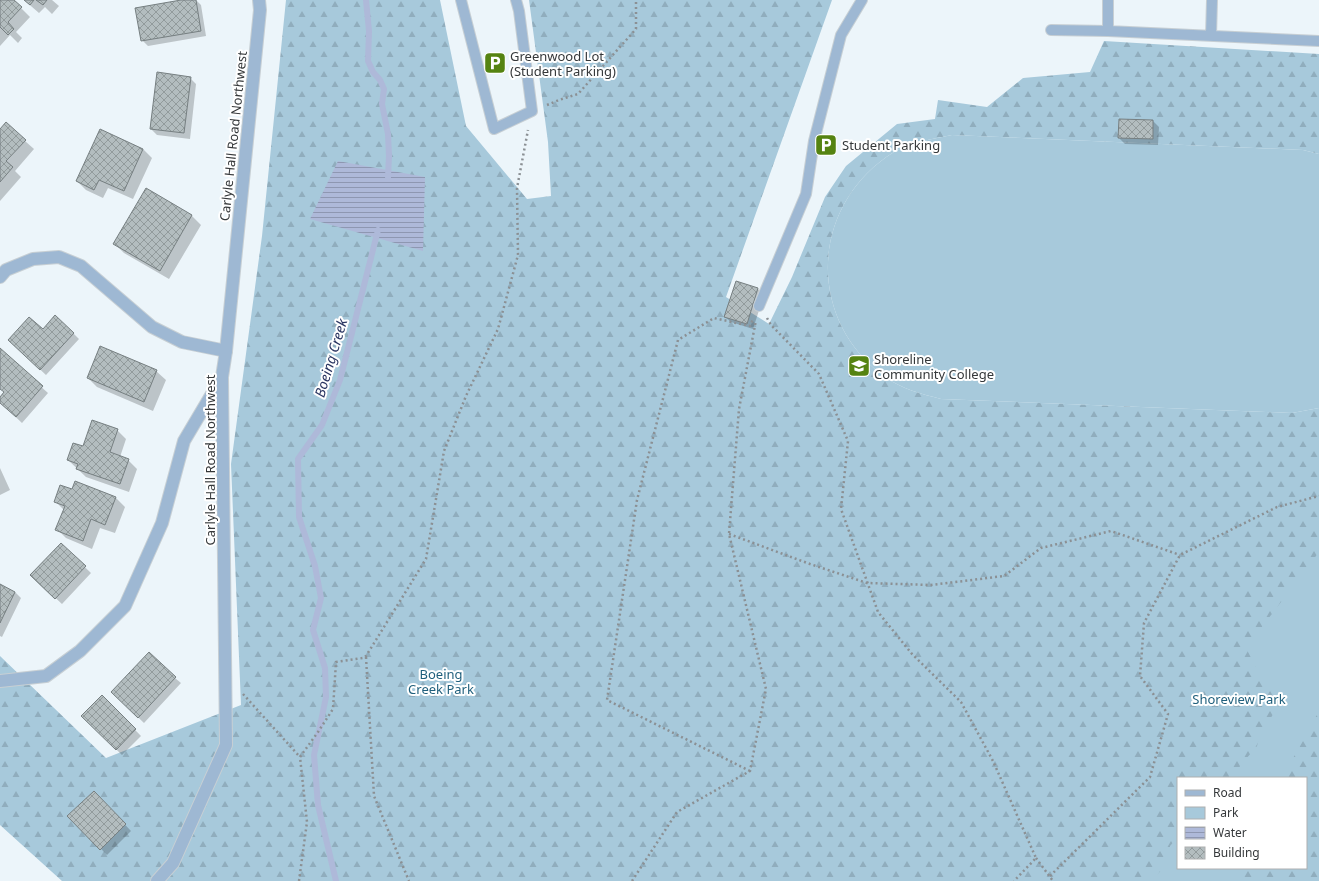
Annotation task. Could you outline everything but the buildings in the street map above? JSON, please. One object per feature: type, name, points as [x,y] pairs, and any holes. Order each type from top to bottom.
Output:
[{"type":"street","name":"Carlyle Hall Road Northwest","points":[[157,881],[173,863],[226,745],[222,377],[226,351],[260,10],[259,0]]},
{"type":"street","points":[[0,277],[6,270],[33,259],[59,257],[81,266],[152,327],[182,342],[226,351]]},
{"type":"street","points":[[0,681],[46,676],[80,651],[125,606],[162,523],[184,441],[222,377]]},
{"type":"lane","points":[[461,0],[494,129],[532,111],[519,11],[516,0]]},
{"type":"lane","points":[[759,306],[806,194],[814,141],[841,35],[862,0]]},
{"type":"lane","points":[[1108,0],[1108,31]]},
{"type":"lane","points":[[1211,36],[1212,0]]},
{"type":"lane","points":[[1051,30],[1108,31],[1319,41]]},
{"type":"path","points":[[300,757],[333,709],[336,662],[364,658],[366,656],[426,559],[444,451],[466,396],[498,329],[518,255],[517,188],[532,111],[578,94],[636,28],[636,0]]},
{"type":"path","points":[[632,881],[678,812],[750,771],[766,689],[729,534],[739,409],[759,306]]},
{"type":"path","points":[[759,306],[771,325],[819,374],[848,441],[841,509],[878,612],[912,654],[960,702],[993,761],[1036,858],[1053,881]]},
{"type":"path","points":[[750,771],[607,700],[637,500],[678,340],[714,318],[750,326],[759,306]]},
{"type":"path","points":[[1050,876],[1150,777],[1168,714],[1140,676],[1144,623],[1180,554],[1277,507],[1319,496]]},
{"type":"path","points":[[729,534],[867,583],[931,585],[1004,576],[1041,548],[1111,531],[1180,554]]},
{"type":"path","points":[[366,656],[374,796],[409,881]]},
{"type":"path","points":[[226,692],[243,694],[300,757],[307,822],[299,881]]},
{"type":"path","points":[[1014,881],[1036,858]]},
{"type":"green space","name":"Boeing Creek Park","points":[[286,0],[440,0],[466,126],[527,199],[551,196],[548,142],[529,0],[832,0],[726,297],[769,324],[792,277],[825,197],[846,166],[897,124],[935,119],[938,100],[987,107],[1023,78],[1090,72],[1104,41],[1319,54],[1319,154],[1303,150],[952,135],[922,141],[894,152],[866,174],[846,201],[833,231],[828,262],[831,294],[841,325],[859,353],[885,377],[912,391],[941,399],[1292,413],[1319,408],[1319,552],[1246,648],[1267,689],[1284,698],[1260,734],[1257,746],[1240,766],[1235,777],[1177,777],[1177,838],[1170,846],[1170,861],[1153,879],[1149,881],[62,881],[0,825],[0,656],[106,758],[241,705],[231,464],[262,236]]},
{"type":"green space","points":[[952,135],[1303,150],[1319,154],[1319,408],[1292,413],[941,399],[905,388],[885,377],[859,353],[841,325],[831,294],[828,262],[833,231],[846,201],[866,174],[894,152],[922,141]]},
{"type":"green space","name":"Shoreview Park","points":[[1319,496],[1319,881],[964,881]]},
{"type":"green space","points":[[1319,711],[1319,881],[1234,881],[1245,869],[1307,869],[1307,777],[1288,777],[1291,762]]},
{"type":"water","points":[[338,161],[425,177],[423,251],[310,219]]},
{"type":"waterway","name":"Boeing Creek","points":[[366,0],[369,31],[368,61],[384,89],[382,104],[388,134],[388,177]]},
{"type":"waterway","name":"Boeing Creek","points":[[336,881],[318,805],[314,755],[326,697],[325,668],[313,630],[321,598],[315,566],[299,517],[298,459],[322,425],[340,380],[378,230]]},
{"type":"place","name":"Greenwood Lot (Student Parking)","points":[[495,63]]},
{"type":"place","name":"Student Parking","points":[[826,145]]},
{"type":"place","name":"Shoreline Community College","points":[[859,366]]}]
